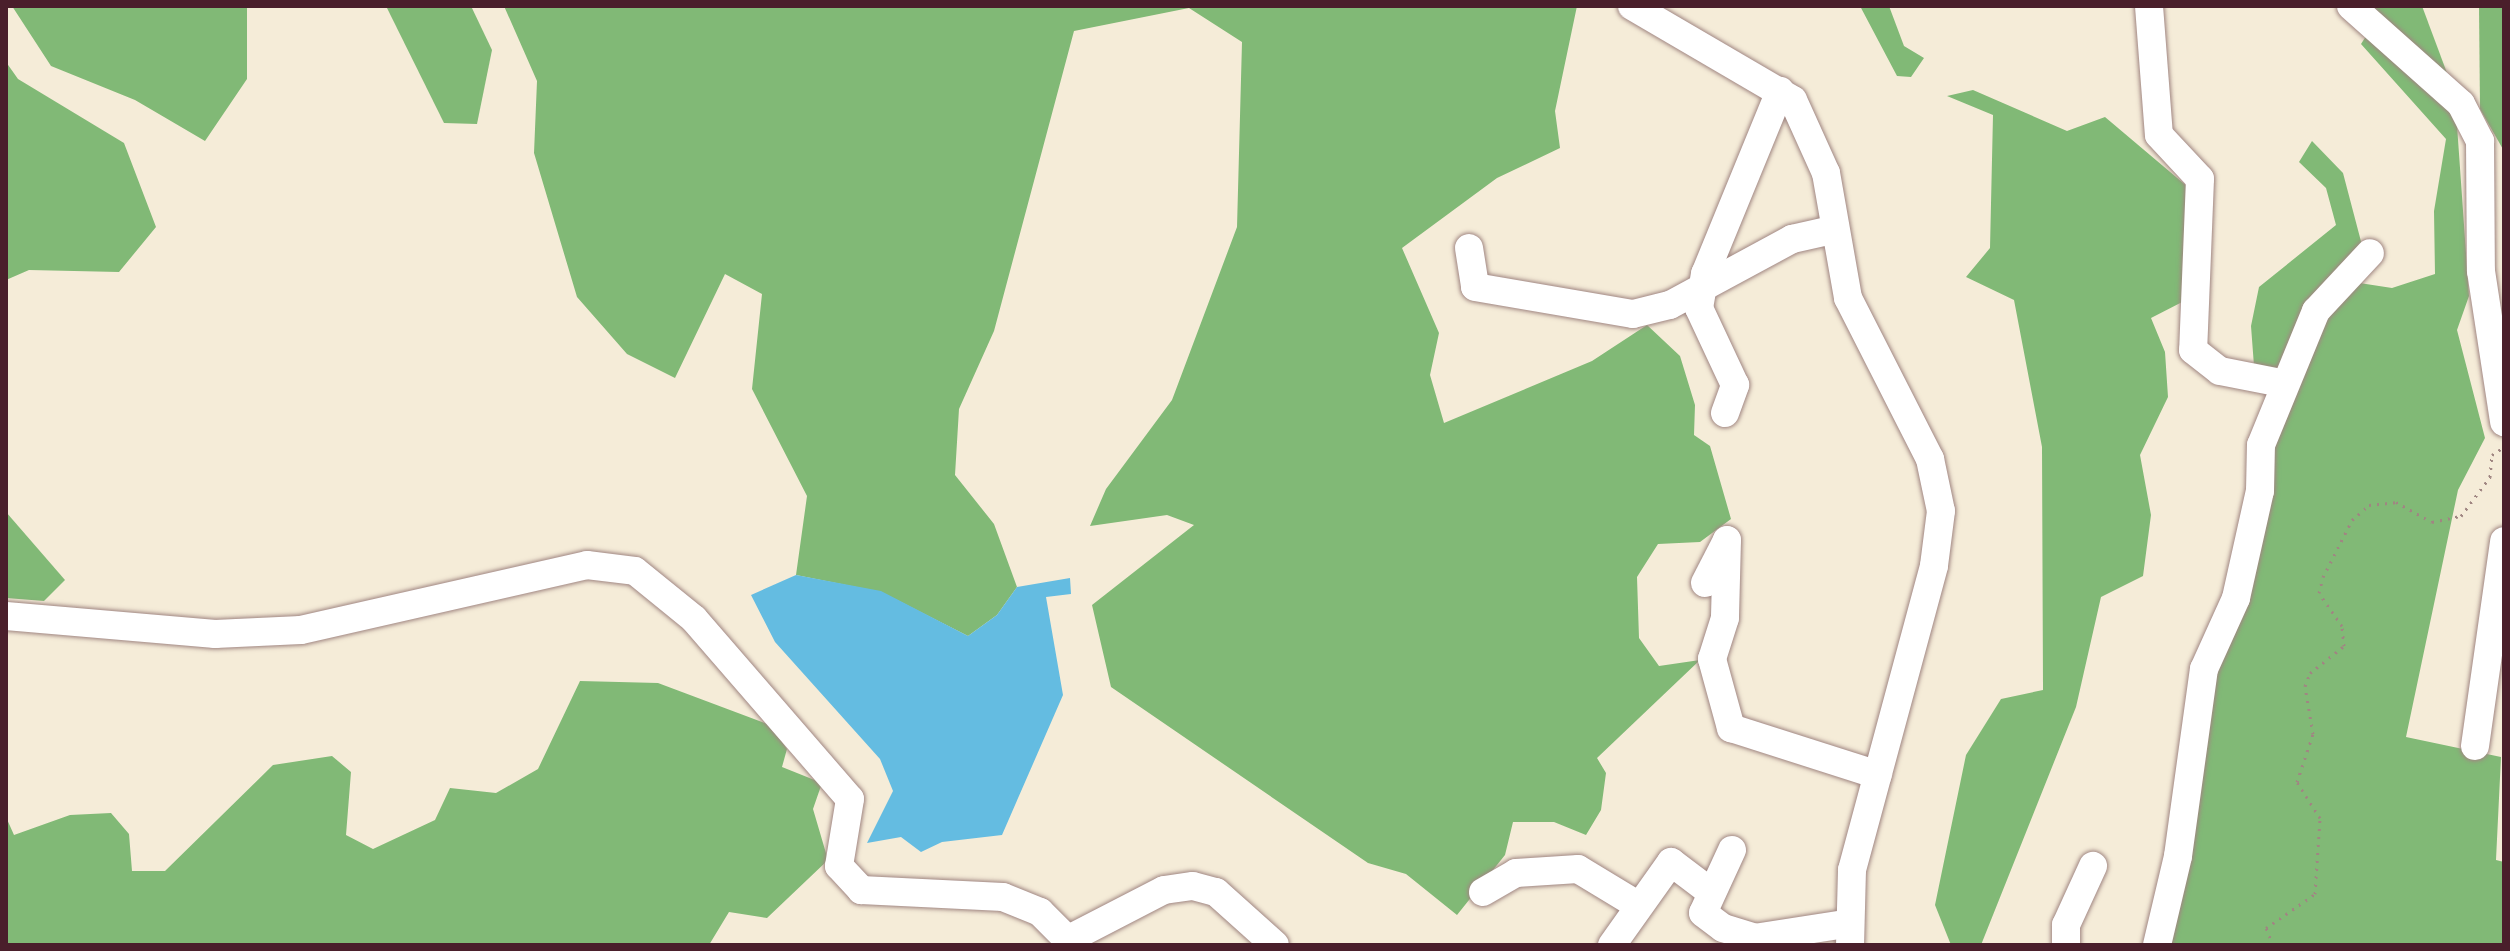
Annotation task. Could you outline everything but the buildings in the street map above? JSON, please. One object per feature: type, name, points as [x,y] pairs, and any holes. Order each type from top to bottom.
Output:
[{"type":"street","points":[[1632,6],[1780,91],[1813,132],[1848,298],[1930,459],[1941,511],[1934,566],[1878,775],[1848,935],[1755,938],[1703,913],[1708,890],[1732,850]]},
{"type":"street","points":[[2149,6],[2159,135],[2200,179],[2193,350],[2220,371],[2281,383]]},
{"type":"street","points":[[2351,6],[2461,104],[2480,141],[2481,271],[2504,422]]},
{"type":"street","points":[[1725,413],[1735,385],[1699,308],[1703,289],[1780,91]]},
{"type":"street","points":[[1469,248],[1475,287],[1633,314],[1703,289],[1792,239],[1832,230]]},
{"type":"street","points":[[2157,945],[2178,856],[2204,669],[2236,598],[2260,491],[2261,445],[2281,383],[2316,311],[2370,253]]},
{"type":"street","points":[[1705,583],[1727,540],[1725,618],[1712,659],[1731,728],[1878,775]]},
{"type":"street","points":[[2475,746],[2504,541]]},
{"type":"street","points":[[6,616],[215,634],[301,630],[587,565],[635,571],[694,619],[792,736],[850,799],[839,866],[861,890],[1003,897],[1040,912],[1071,942],[1164,890],[1193,886],[1216,892],[1275,945]]},
{"type":"street","points":[[1612,945],[1671,862],[1708,890]]},
{"type":"street","points":[[2066,945],[2066,925],[2093,866]]},
{"type":"street","points":[[1483,892],[1516,873],[1578,869],[1639,906]]},
{"type":"path","points":[[2273,945],[2266,928],[2315,894],[2320,818],[2297,782],[2313,734],[2305,686],[2310,673],[2344,646],[2342,626],[2319,593],[2323,577],[2352,520],[2369,505],[2396,502],[2432,522],[2461,516],[2490,477],[2492,455],[2504,447]]},
{"type":"green space","points":[[12,6],[247,6],[247,79],[205,141],[135,100],[51,66]]},
{"type":"green space","points":[[386,6],[471,6],[492,50],[477,124],[444,123]]},
{"type":"green space","points":[[504,6],[1577,6],[1555,111],[1560,148],[1497,178],[1402,248],[1439,333],[1430,375],[1444,423],[1592,361],[1647,325],[1680,356],[1695,405],[1694,435],[1710,446],[1731,519],[1700,542],[1658,544],[1637,577],[1639,638],[1659,666],[1700,660],[1597,758],[1606,773],[1601,810],[1586,835],[1554,822],[1513,822],[1505,855],[1457,915],[1406,874],[1368,863],[1111,687],[1092,605],[1194,525],[1167,515],[1090,526],[1106,489],[1172,400],[1237,227],[1242,42],[1189,8],[1074,31],[994,331],[959,409],[955,475],[994,524],[1017,587],[997,615],[968,636],[881,592],[796,575],[807,496],[752,389],[762,294],[725,274],[675,378],[627,354],[577,297],[534,153],[537,81]]},
{"type":"green space","points":[[1860,6],[1889,6],[1904,46],[1924,58],[1911,77],[1897,76]]},
{"type":"green space","points":[[2368,6],[2422,6],[2447,73]]},
{"type":"green space","points":[[2479,6],[2504,6],[2504,151],[2480,109]]},
{"type":"green space","points":[[2370,30],[2456,111],[2469,296],[2457,330],[2485,438],[2458,490],[2406,737],[2501,757],[2496,860],[2504,862],[2504,945],[2165,945],[2213,669],[2256,567],[2278,427],[2307,345],[2353,282],[2392,288],[2435,274],[2434,211],[2446,139],[2361,44]]},
{"type":"green space","points":[[6,62],[18,79],[124,143],[156,227],[119,272],[29,270],[6,280]]},
{"type":"green space","points":[[1973,90],[2067,131],[2105,117],[2195,193],[2190,298],[2151,318],[2165,352],[2168,397],[2140,455],[2151,515],[2143,576],[2101,597],[2076,707],[1981,945],[1951,945],[1935,905],[1966,755],[2001,699],[2043,690],[2042,447],[2014,300],[1966,277],[1990,248],[1993,115],[1947,96]]},
{"type":"green space","points":[[2312,141],[2343,173],[2363,249],[2280,370],[2254,366],[2251,326],[2259,287],[2336,225],[2326,188],[2299,162]]},
{"type":"green space","points":[[6,512],[65,580],[44,601],[6,598]]},
{"type":"green space","points":[[580,681],[658,683],[770,725],[787,749],[782,767],[822,783],[813,809],[828,860],[767,918],[729,912],[709,945],[6,945],[6,817],[14,835],[70,815],[111,813],[129,834],[132,871],[165,871],[273,765],[332,756],[351,772],[346,835],[373,849],[435,820],[450,788],[496,793],[538,769]]},
{"type":"water","points":[[796,575],[881,591],[968,636],[997,615],[1017,587],[1070,578],[1071,594],[1046,597],[1063,695],[1002,835],[942,842],[921,852],[901,837],[867,843],[893,791],[880,759],[775,642],[751,595]]}]
